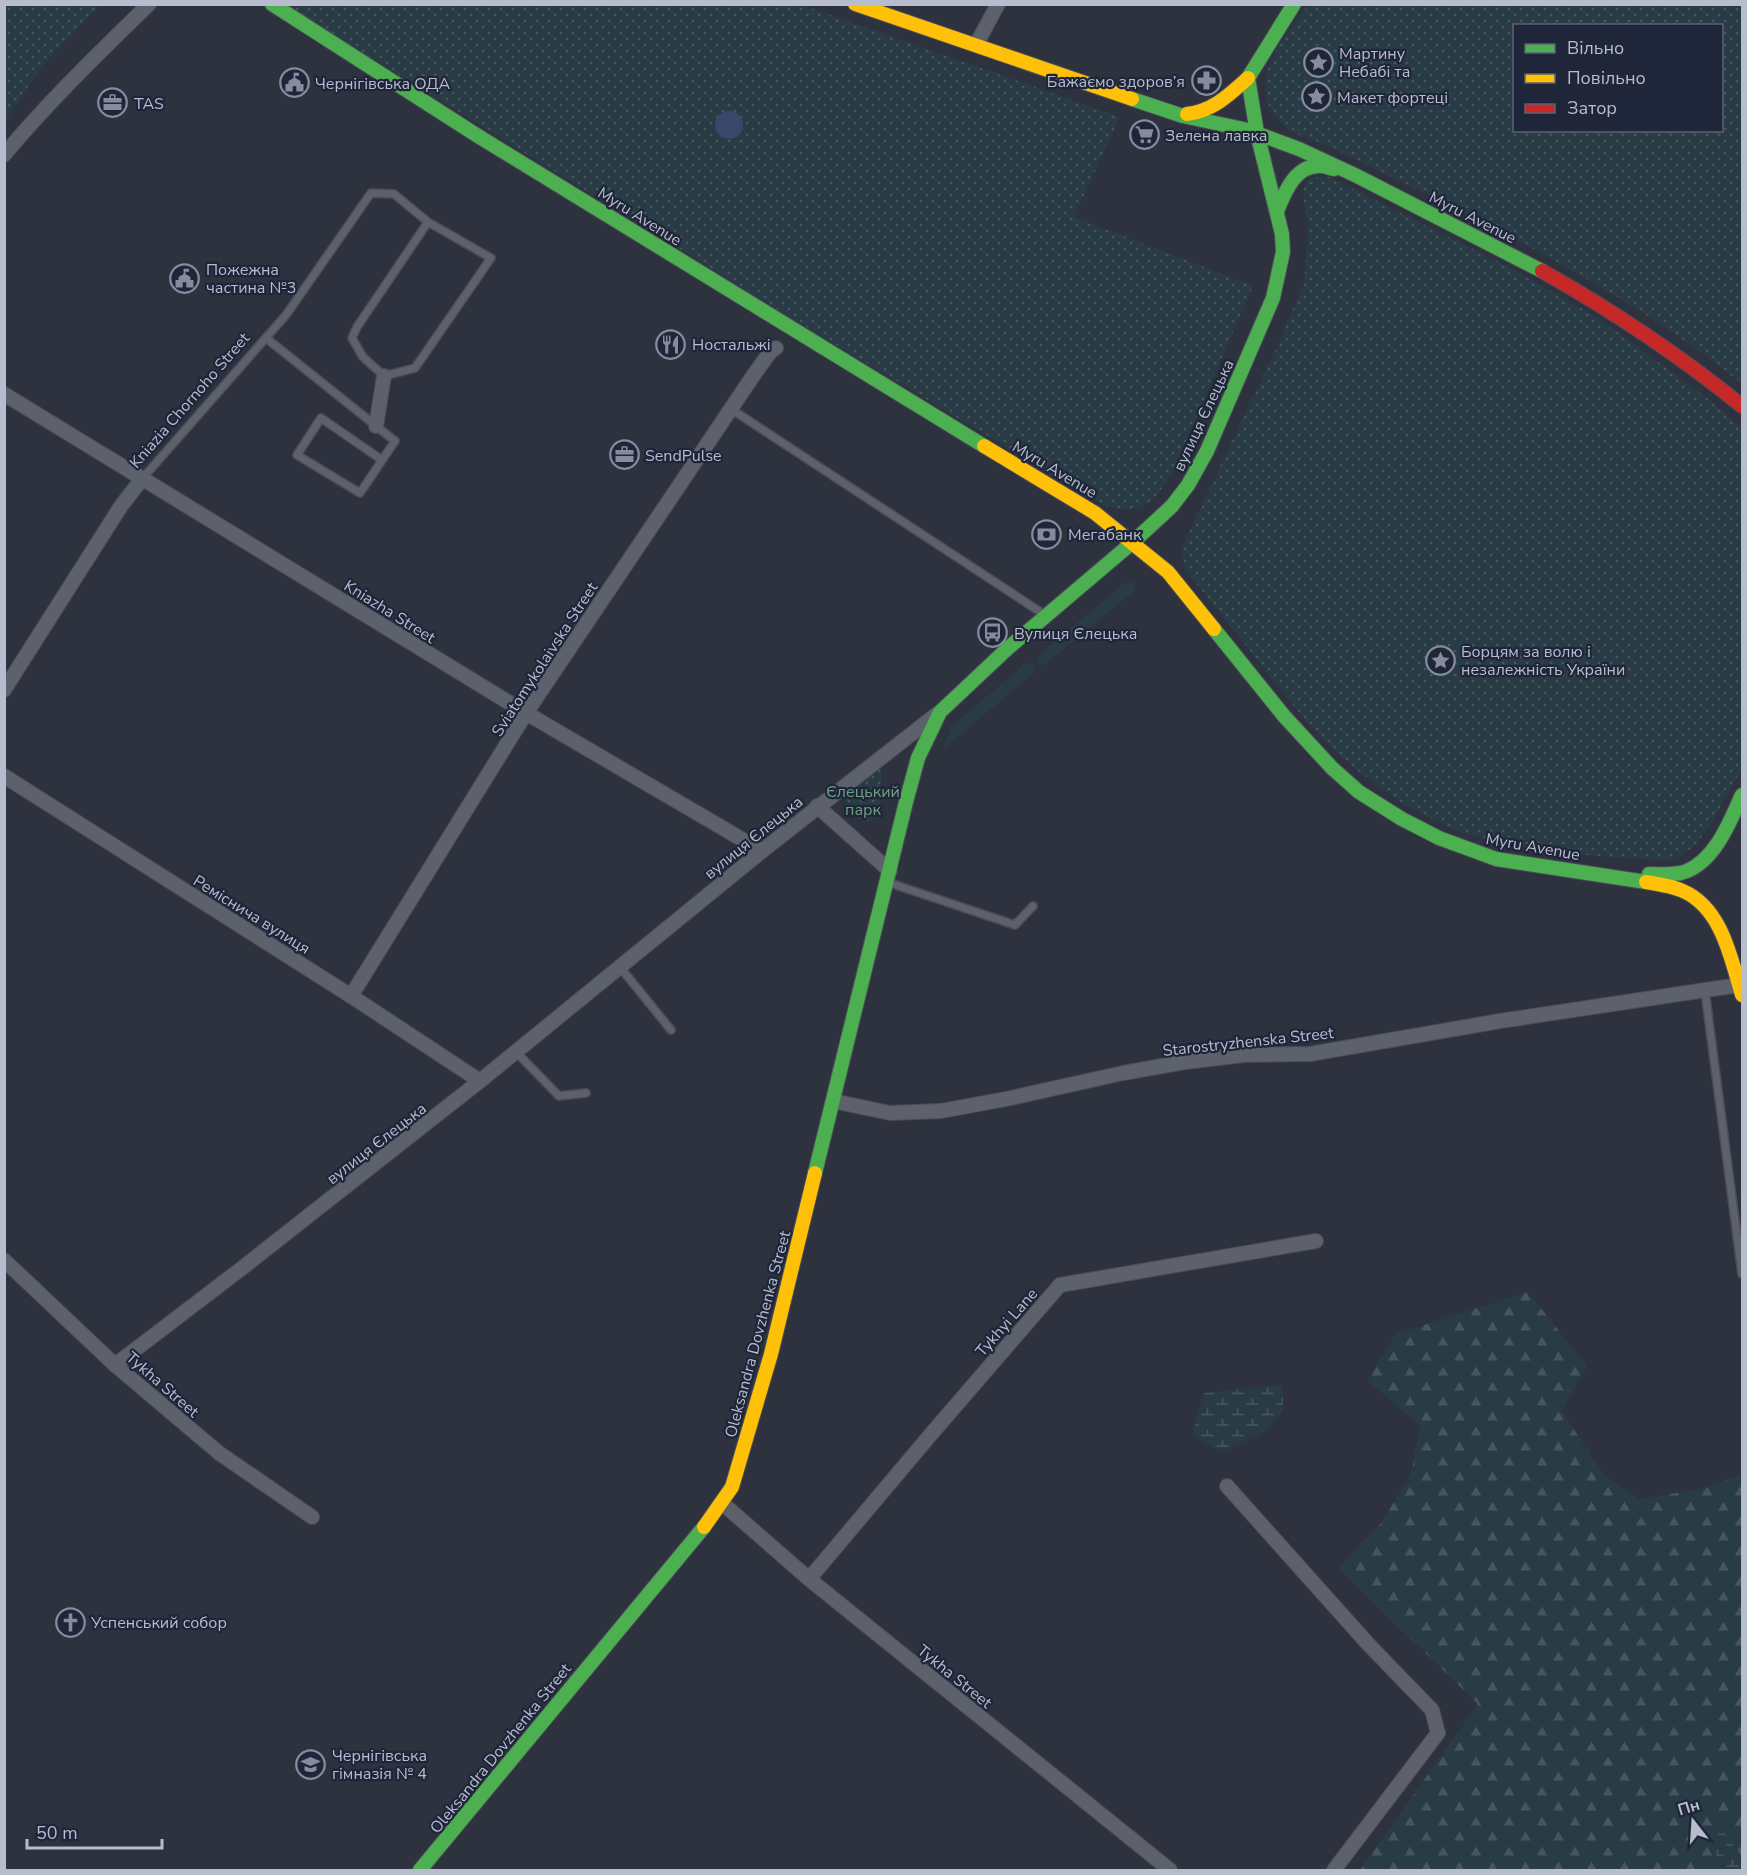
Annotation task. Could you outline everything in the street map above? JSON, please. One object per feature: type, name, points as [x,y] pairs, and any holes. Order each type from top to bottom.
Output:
[{"type":"main road","name":"Myru Avenue","points":[[272,4],[478,136],[1095,513],[1168,572],[1284,716],[1332,768],[1359,792],[1402,819],[1439,838],[1485,855],[1542,867],[1596,873],[1664,885],[1684,891],[1710,913],[1719,928],[1741,990]]},
{"type":"main road","name":"Myru Avenue","points":[[855,4],[1176,114],[1257,133],[1347,172],[1474,235],[1617,315],[1669,349],[1743,406]]},
{"type":"main road","points":[[1176,114],[1196,113],[1214,106],[1248,78],[1294,4]]},
{"type":"main road","name":"вулиця Єлецька","points":[[940,712],[1007,649],[1172,506],[1208,451],[1273,298],[1283,252],[1282,234],[1257,133],[1248,78]]},
{"type":"main road","points":[[1276,211],[1293,178],[1305,169],[1318,166],[1347,172]]},
{"type":"main road","name":"Oleksandra Dovzhenka Street","points":[[420,1870],[708,1522],[732,1487],[771,1354],[906,802],[918,758],[940,712]]},
{"type":"main road","points":[[1708,856],[1743,795]]},
{"type":"main road","points":[[1596,873],[1672,874],[1687,871],[1743,826]]},
{"type":"street","points":[[4,155],[76,76],[149,4]]},
{"type":"street","points":[[976,45],[998,4]]},
{"type":"street","name":"Sviatomykolaivska Street","points":[[351,996],[526,713],[731,409],[771,351],[776,348]]},
{"type":"street","points":[[376,426],[384,376]]},
{"type":"street","name":"Kniazha Street","points":[[4,394],[526,713],[762,850]]},
{"type":"street","name":"Kniazia Chornoho Street","points":[[4,690],[122,506],[142,479]]},
{"type":"street","name":"вулиця Єлецька","points":[[115,1365],[480,1081],[762,850],[940,712]]},
{"type":"street","name":"Реміснича вулиця","points":[[4,776],[351,996],[480,1081]]},
{"type":"street","points":[[817,806],[889,876]]},
{"type":"street","name":"Starostryzhenska Street","points":[[833,1101],[890,1113],[941,1110],[1185,1062],[1244,1055],[1310,1054],[1500,1021],[1705,991],[1741,990]]},
{"type":"street","name":"Tykhyi Lane","points":[[809,1580],[1060,1285],[1316,1241]]},
{"type":"street","name":"Tykha Street","points":[[4,1260],[115,1365],[219,1453],[312,1517]]},
{"type":"street","points":[[1227,1486],[1369,1645],[1432,1710],[1438,1732],[1334,1870]]},
{"type":"street","name":"Tykha Street","points":[[722,1503],[809,1580],[1170,1870]]},
{"type":"lane","name":"Kniazia Chornoho Street","points":[[142,479],[286,315],[371,193],[394,194],[428,222],[491,258],[415,368],[384,376]]},
{"type":"lane","points":[[384,376],[363,357],[352,338],[357,327],[428,222]]},
{"type":"lane","points":[[266,338],[395,441],[360,494],[297,455],[321,418],[382,460]]},
{"type":"lane","points":[[731,409],[1047,616]]},
{"type":"lane","points":[[889,876],[1015,925],[1033,906]]},
{"type":"lane","points":[[620,967],[671,1030]]},
{"type":"lane","points":[[1705,991],[1743,1274]]},
{"type":"lane","points":[[516,1052],[560,1096],[586,1093]]},
{"type":"green space","points":[[5,4],[100,5],[42,66],[5,121]]},
{"type":"green space","points":[[286,5],[802,5],[1120,117],[1074,217],[1253,286],[1166,483],[1152,500],[1140,507],[1126,509],[1104,506],[795,320]]},
{"type":"green space","points":[[1308,5],[1742,5],[1742,384],[1653,319],[1559,263],[1412,187],[1286,128],[1271,109],[1266,95],[1265,81],[1268,67],[1282,40]]},
{"type":"green space","points":[[1327,176],[1511,268],[1598,318],[1703,395],[1742,428],[1742,768],[1711,824],[1696,844],[1685,853],[1663,860],[1595,856],[1516,846],[1448,827],[1405,805],[1359,772],[1305,720],[1185,569],[1181,552],[1186,539],[1304,284],[1308,229],[1304,186],[1310,178]]},
{"type":"green space","points":[[1126,582],[1131,582],[1135,590],[1045,664],[1040,665],[1039,655]]},
{"type":"green space","points":[[1027,663],[1034,664],[1036,671],[943,749],[956,723]]},
{"type":"green space","name":"Єлецький парк","points":[[878,766],[882,767],[879,816],[866,822],[856,817],[847,805],[846,794],[848,789]]},
{"type":"green space","points":[[1528,1292],[1587,1366],[1562,1411],[1603,1474],[1639,1499],[1703,1489],[1742,1474],[1742,1870],[1360,1870],[1478,1704],[1338,1568],[1382,1522],[1411,1474],[1420,1426],[1367,1380],[1396,1334]]},
{"type":"green space","points":[[1283,1385],[1283,1411],[1264,1432],[1222,1452],[1192,1436],[1204,1393]]},
{"type":"green space","points":[[1719,1828],[1742,1856],[1742,1870],[1715,1870]]},
{"type":"water","points":[[729,111],[739,115],[743,125],[739,135],[729,139],[719,135],[715,125],[719,115]]},
{"type":"traffic: fast","points":[[272,4],[478,136],[984,446]]},
{"type":"traffic: fast","points":[[1133,542],[1172,506],[1188,485],[1207,451],[1273,298],[1283,252],[1282,234],[1257,133],[1248,78],[1294,4]]},
{"type":"traffic: fast","points":[[1132,99],[1183,116],[1248,130],[1299,149],[1357,176],[1542,271]]},
{"type":"traffic: fast","points":[[1277,211],[1292,181],[1304,170],[1320,166],[1334,169]]},
{"type":"traffic: fast","points":[[815,1173],[906,802],[918,758],[940,712],[1007,649],[1133,542]]},
{"type":"traffic: fast","points":[[1214,629],[1284,716],[1332,768],[1359,792],[1402,819],[1439,838],[1496,859],[1646,882]]},
{"type":"traffic: fast","points":[[1649,874],[1678,874],[1687,871],[1706,858],[1721,838],[1742,795]]},
{"type":"traffic: fast","points":[[420,1870],[704,1527]]},
{"type":"traffic: slow","points":[[855,4],[1132,99]]},
{"type":"traffic: slow","points":[[1187,114],[1213,106],[1248,78]]},
{"type":"traffic: slow","points":[[984,446],[1095,513],[1168,572],[1214,629]]},
{"type":"traffic: slow","points":[[1646,882],[1683,891],[1707,909],[1723,936],[1742,995]]},
{"type":"traffic: slow","points":[[704,1527],[732,1487],[771,1354],[815,1173]]},
{"type":"traffic: jam","points":[[1542,271],[1645,334],[1742,406]]},
{"type":"place","name":"Мартину Небабі та","points":[[1318,62]]},
{"type":"place","name":"Бажаємо здоров’я","points":[[1206,81]]},
{"type":"place","name":"Чернігівська ОДА","points":[[294,83]]},
{"type":"place","name":"Макет фортеці","points":[[1316,97]]},
{"type":"place","name":"TAS","points":[[113,103]]},
{"type":"place","name":"Зелена лавка","points":[[1144,135]]},
{"type":"place","name":"Пожежна частина №3","points":[[185,278]]},
{"type":"place","name":"Ностальжі","points":[[671,344]]},
{"type":"place","name":"SendPulse","points":[[624,455]]},
{"type":"place","name":"Мегабанк","points":[[1047,534]]},
{"type":"place","name":"Вулиця Єлецька","points":[[993,633]]},
{"type":"place","name":"Борцям за волю і незалежність України","points":[[1440,660]]},
{"type":"place","name":"Успенський собор","points":[[70,1622]]},
{"type":"place","name":"Чернігівська гімназія № 4","points":[[311,1764]]}]
